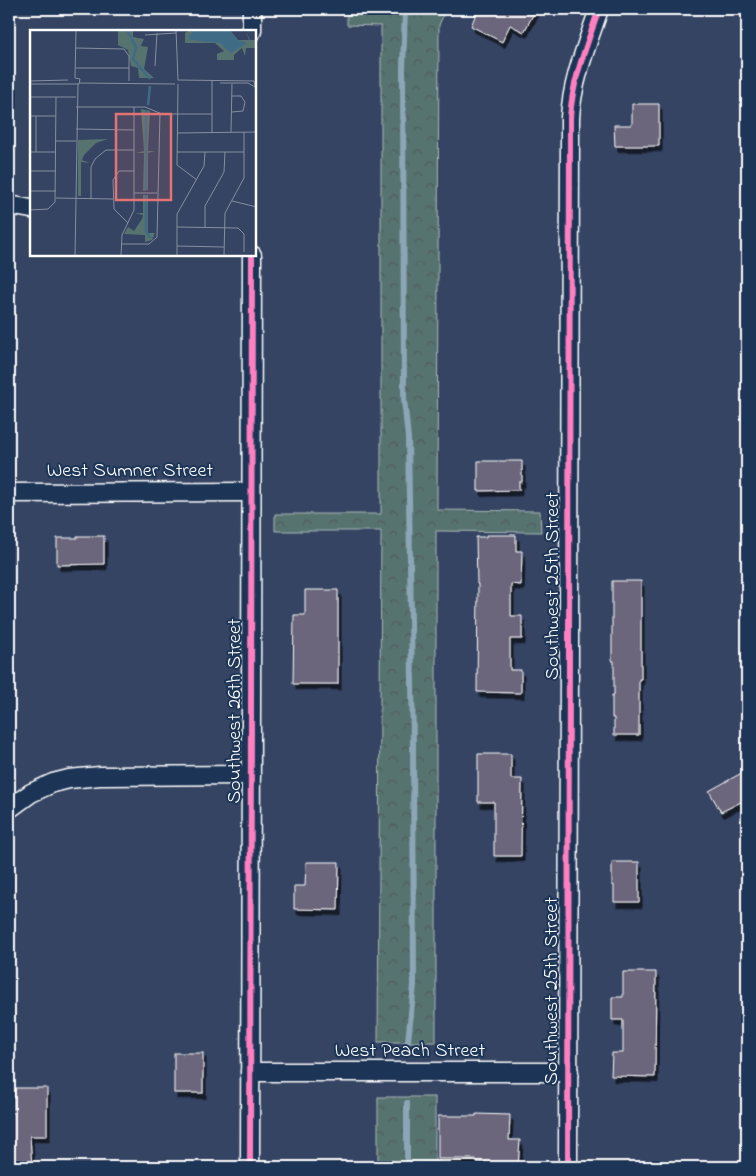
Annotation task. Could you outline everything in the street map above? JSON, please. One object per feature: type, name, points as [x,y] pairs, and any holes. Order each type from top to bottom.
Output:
[{"type":"street","points":[[252,9],[252,30]]},
{"type":"street","name":"Southwest 25th Street","points":[[568,1167],[570,118],[571,100],[578,72],[599,9]]},
{"type":"street","points":[[9,204],[30,209]]},
{"type":"street","name":"Southwest 26th Street","points":[[250,1167],[252,256]]},
{"type":"street","name":"West Sumner Street","points":[[9,493],[251,492]]},
{"type":"street","points":[[9,809],[31,793],[69,779],[100,776],[251,775]]},
{"type":"street","name":"West Peach Street","points":[[250,1072],[568,1072]]},
{"type":"green space","points":[[347,9],[446,9],[439,25],[437,510],[540,511],[541,532],[436,531],[436,1042],[378,1042],[381,531],[275,531],[275,514],[381,514],[381,26],[347,25]]},
{"type":"green space","points":[[378,1097],[435,1097],[435,1167],[378,1167]]},
{"type":"building","points":[[478,9],[536,9],[524,32],[510,25],[502,42],[471,26]]},
{"type":"building","points":[[632,104],[659,104],[659,146],[615,146],[614,125],[632,125]]},
{"type":"building","points":[[478,461],[522,461],[522,482],[519,482],[519,490],[478,491]]},
{"type":"building","points":[[486,535],[516,535],[516,551],[522,551],[521,585],[511,584],[511,616],[522,616],[522,639],[510,639],[510,670],[521,670],[521,693],[477,692],[478,584],[476,537],[486,537]]},
{"type":"building","points":[[77,536],[104,536],[104,564],[57,565],[57,538],[77,538]]},
{"type":"building","points":[[612,581],[641,581],[639,735],[614,735],[614,718],[612,718],[614,661],[612,661]]},
{"type":"building","points":[[305,590],[338,590],[338,684],[293,684],[294,615],[305,615]]},
{"type":"building","points":[[478,754],[511,754],[511,779],[522,779],[521,856],[494,856],[494,802],[478,802]]},
{"type":"building","points":[[747,770],[747,799],[721,812],[709,791]]},
{"type":"building","points":[[306,862],[339,862],[338,910],[294,909],[294,886],[305,886]]},
{"type":"building","points":[[612,862],[639,862],[639,902],[614,902]]},
{"type":"building","points":[[623,972],[656,972],[655,1077],[611,1076],[612,1053],[623,1053],[623,1020],[612,1020],[612,997],[623,997]]},
{"type":"building","points":[[174,1053],[203,1053],[203,1093],[174,1093]]},
{"type":"building","points":[[14,1088],[47,1088],[47,1136],[30,1136],[32,1167],[9,1167],[9,1113],[14,1113]]},
{"type":"building","points":[[476,1114],[510,1115],[509,1140],[520,1140],[518,1167],[492,1167],[492,1163],[476,1162],[476,1159],[438,1159],[438,1116],[476,1116]]},
{"type":"waterway","points":[[405,9],[403,69],[404,399],[408,438],[413,743],[414,985],[408,1041]]},
{"type":"waterway","points":[[407,1103],[407,1167]]},
{"type":"cycle path","points":[[568,1167],[570,118],[577,76],[599,9]]},
{"type":"cycle path","points":[[250,1167],[252,256]]}]
